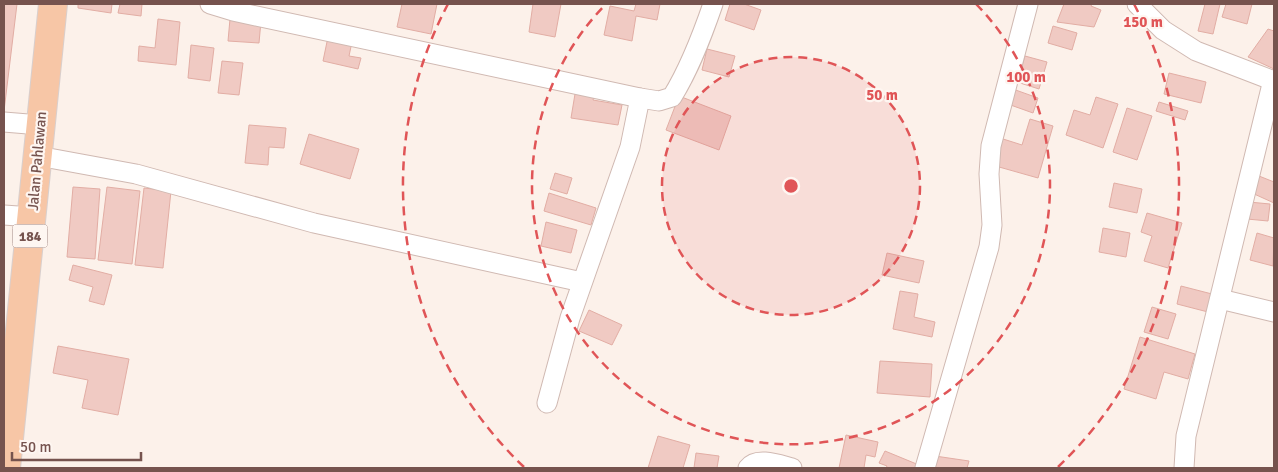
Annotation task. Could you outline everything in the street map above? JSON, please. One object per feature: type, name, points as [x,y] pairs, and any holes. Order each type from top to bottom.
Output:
[{"type":"main road","name":"Jalan Pahlawan","points":[[6,468],[53,4]]},
{"type":"street","points":[[210,4],[257,10],[660,101],[672,97],[699,45],[713,4]]},
{"type":"street","points":[[925,468],[989,247],[992,225],[989,174],[991,146],[1028,4]]},
{"type":"street","points":[[1137,4],[1163,30],[1196,51],[1274,81],[1186,436],[1184,468]]},
{"type":"street","points":[[547,403],[570,318],[630,147],[640,98]]},
{"type":"street","points":[[4,122],[40,125]]},
{"type":"street","points":[[38,156],[136,174],[314,223],[582,282]]},
{"type":"street","points":[[4,215],[32,217]]},
{"type":"street","points":[[1220,299],[1274,312]]},
{"type":"street","points":[[748,468],[750,465],[758,462],[792,468]]},
{"type":"building","points":[[4,4],[17,4],[4,111]]},
{"type":"building","points":[[78,4],[112,4],[111,13],[78,8]]},
{"type":"building","points":[[120,4],[142,4],[141,16],[118,13]]},
{"type":"building","points":[[402,4],[437,4],[431,34],[397,27]]},
{"type":"building","points":[[533,4],[561,4],[555,37],[529,32]]},
{"type":"building","points":[[636,4],[660,4],[657,20],[636,16],[632,41],[604,35],[610,6],[634,11]]},
{"type":"building","points":[[730,4],[744,4],[761,10],[754,30],[725,20]]},
{"type":"building","points":[[1064,4],[1092,4],[1091,6],[1101,10],[1094,27],[1057,22]]},
{"type":"building","points":[[1205,4],[1220,4],[1213,34],[1198,31]]},
{"type":"building","points":[[1226,4],[1252,4],[1247,24],[1222,17]]},
{"type":"building","points":[[158,19],[180,22],[176,65],[138,61],[139,46],[155,48]]},
{"type":"building","points":[[230,19],[261,21],[259,43],[228,41]]},
{"type":"building","points":[[1053,26],[1077,33],[1072,50],[1048,43]]},
{"type":"building","points":[[1268,29],[1274,31],[1274,69],[1248,57]]},
{"type":"building","points":[[328,37],[352,42],[349,56],[361,58],[358,69],[323,61]]},
{"type":"building","points":[[191,45],[214,48],[210,81],[188,78]]},
{"type":"building","points":[[707,49],[735,56],[729,77],[702,70]]},
{"type":"building","points":[[1025,56],[1047,62],[1039,89],[1017,82]]},
{"type":"building","points":[[222,61],[243,63],[239,95],[218,93]]},
{"type":"building","points":[[1169,73],[1206,82],[1201,103],[1164,94]]},
{"type":"building","points":[[576,88],[595,92],[593,100],[622,105],[618,125],[571,118]]},
{"type":"building","points":[[1010,88],[1038,98],[1033,113],[1005,103]]},
{"type":"building","points":[[679,96],[731,116],[719,150],[666,130]]},
{"type":"building","points":[[1096,97],[1118,104],[1103,148],[1066,135],[1074,110],[1090,115]]},
{"type":"building","points":[[1159,102],[1188,111],[1185,120],[1156,111]]},
{"type":"building","points":[[1127,108],[1152,116],[1137,160],[1113,152]]},
{"type":"building","points":[[1030,119],[1053,126],[1038,178],[992,165],[1000,138],[1022,145]]},
{"type":"building","points":[[249,125],[286,128],[284,148],[269,147],[268,165],[245,163]]},
{"type":"building","points":[[309,134],[359,149],[350,179],[300,164]]},
{"type":"building","points":[[555,173],[572,178],[567,194],[550,189]]},
{"type":"building","points":[[1259,176],[1274,182],[1274,203],[1252,193]]},
{"type":"building","points":[[1114,183],[1142,189],[1137,213],[1109,207]]},
{"type":"building","points":[[73,187],[100,189],[95,259],[67,257]]},
{"type":"building","points":[[107,187],[140,191],[132,264],[98,260]]},
{"type":"building","points":[[144,188],[171,191],[163,268],[135,265]]},
{"type":"building","points":[[549,193],[596,208],[591,225],[544,211]]},
{"type":"building","points":[[1249,202],[1270,204],[1268,221],[1247,219]]},
{"type":"building","points":[[1147,213],[1182,223],[1168,268],[1144,261],[1152,236],[1141,232]]},
{"type":"building","points":[[546,222],[577,230],[571,253],[541,246]]},
{"type":"building","points":[[1103,228],[1130,233],[1126,257],[1099,252]]},
{"type":"building","points":[[1257,233],[1274,238],[1273,266],[1250,260]]},
{"type":"building","points":[[887,253],[924,261],[919,283],[882,275]]},
{"type":"building","points":[[73,265],[112,275],[104,305],[89,301],[93,287],[69,280]]},
{"type":"building","points":[[1181,286],[1212,294],[1208,312],[1177,304]]},
{"type":"building","points":[[900,291],[918,294],[914,317],[935,322],[932,337],[893,329]]},
{"type":"building","points":[[1152,307],[1176,314],[1168,339],[1144,332]]},
{"type":"building","points":[[589,310],[622,325],[612,345],[579,331]]},
{"type":"building","points":[[1140,337],[1195,354],[1188,379],[1164,372],[1156,399],[1124,389]]},
{"type":"building","points":[[58,346],[129,359],[118,415],[82,408],[88,380],[53,373]]},
{"type":"building","points":[[880,361],[932,364],[930,397],[877,393]]},
{"type":"building","points":[[846,435],[878,442],[875,457],[866,455],[864,468],[839,468]]},
{"type":"building","points":[[658,436],[690,445],[683,468],[648,468]]},
{"type":"building","points":[[885,451],[919,465],[917,468],[886,468],[887,466],[879,463]]},
{"type":"building","points":[[696,453],[719,456],[717,468],[694,468]]},
{"type":"building","points":[[935,456],[969,461],[967,468],[933,468]]}]
